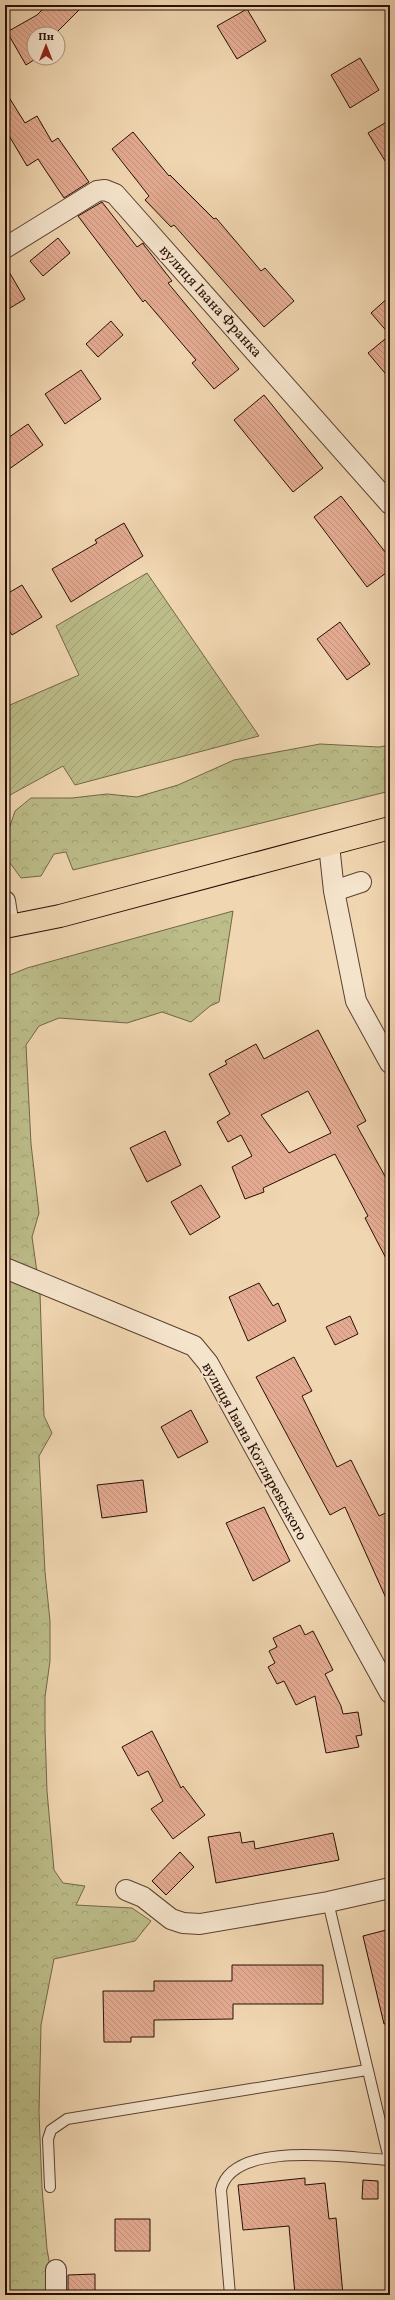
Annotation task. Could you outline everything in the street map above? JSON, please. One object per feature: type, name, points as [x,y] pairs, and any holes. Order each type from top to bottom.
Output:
[{"type":"highway","points":[[7,927],[75,912],[390,828]]},
{"type":"street","name":"вулиця Івана Франка","points":[[5,248],[97,191],[105,190],[115,194],[390,504]]},
{"type":"street","points":[[329,845],[334,891],[356,1001],[390,1063]]},
{"type":"street","points":[[334,891],[361,882]]},
{"type":"street","points":[[5,901],[7,927]]},
{"type":"street","name":"вулиця Івана Котляревського","points":[[5,1268],[194,1346],[208,1364],[390,1693]]},
{"type":"street","points":[[126,1890],[143,1898],[171,1919],[184,1923],[200,1924],[328,1902],[390,1888]]},
{"type":"street","points":[[56,2270],[56,2295]]},
{"type":"lane","points":[[230,2295],[221,2190],[223,2180],[230,2172],[251,2161],[287,2155],[389,2161],[328,1902]]},
{"type":"lane","points":[[50,2187],[48,2139],[51,2130],[67,2120],[367,2070]]},
{"type":"green space","points":[[147,573],[259,736],[75,785],[63,766],[10,795],[5,780],[5,697],[10,705],[79,675],[56,626]]},
{"type":"green space","points":[[320,744],[379,747],[390,745],[390,791],[73,870],[66,852],[54,854],[41,876],[21,878],[5,856],[5,841],[15,811],[31,798],[72,798],[107,794],[137,797],[178,785],[234,760]]},
{"type":"green space","points":[[233,911],[219,1002],[210,1006],[191,1022],[162,1012],[127,1023],[59,1018],[39,1026],[26,1045],[31,1144],[39,1213],[32,1237],[40,1293],[44,1416],[52,1433],[39,1456],[45,1572],[50,1621],[50,1661],[45,1697],[45,1730],[47,1791],[54,1870],[63,1883],[85,1886],[76,1905],[132,1908],[151,1921],[135,1941],[54,1959],[41,2025],[39,2113],[42,2187],[47,2249],[55,2295],[5,2295],[5,977],[27,968]]},
{"type":"building","points":[[47,5],[84,5],[63,26],[26,26],[26,65],[7,32],[37,15]]},
{"type":"building","points":[[247,9],[266,41],[237,59],[217,26]]},
{"type":"building","points":[[360,58],[379,90],[350,108],[331,75]]},
{"type":"building","points":[[5,91],[25,123],[37,116],[52,142],[58,138],[89,182],[64,198],[38,159],[27,166],[5,129]]},
{"type":"building","points":[[390,120],[390,169],[368,133]]},
{"type":"building","points":[[133,132],[169,176],[170,175],[214,219],[216,218],[261,271],[265,268],[294,301],[264,327],[174,225],[171,227],[145,200],[149,196],[112,149]]},
{"type":"building","points":[[102,202],[137,247],[143,243],[172,281],[168,283],[239,369],[214,389],[192,363],[196,360],[145,300],[143,302],[78,216]]},
{"type":"building","points":[[58,238],[70,253],[43,276],[30,261]]},
{"type":"building","points":[[5,265],[25,299],[5,311]]},
{"type":"building","points":[[390,296],[390,335],[371,313]]},
{"type":"building","points":[[111,321],[123,335],[98,357],[86,344]]},
{"type":"building","points":[[390,335],[390,379],[368,353]]},
{"type":"building","points":[[81,370],[101,399],[65,424],[45,394]]},
{"type":"building","points":[[264,395],[323,468],[293,492],[234,420]]},
{"type":"building","points":[[28,424],[43,445],[5,472],[5,440]]},
{"type":"building","points":[[341,496],[390,558],[390,570],[367,587],[314,517]]},
{"type":"building","points":[[124,523],[143,556],[71,602],[52,569],[97,543],[95,540]]},
{"type":"building","points":[[22,585],[42,617],[12,635],[5,623],[5,595]]},
{"type":"building","points":[[340,622],[370,664],[347,680],[317,639]]},
{"type":"building","points":[[318,1030],[366,1121],[357,1126],[390,1185],[390,1266],[365,1218],[368,1216],[335,1154],[263,1188],[264,1192],[245,1199],[232,1167],[252,1156],[241,1135],[228,1142],[217,1122],[230,1114],[209,1074],[227,1064],[225,1061],[256,1044],[264,1059]],"holes":[[[308,1091],[331,1133],[289,1153],[261,1115]]]},
{"type":"building","points":[[165,1131],[181,1165],[147,1182],[130,1148]]},
{"type":"building","points":[[201,1185],[220,1217],[190,1235],[171,1202]]},
{"type":"building","points":[[259,1283],[273,1306],[278,1303],[286,1321],[248,1341],[229,1297]]},
{"type":"building","points":[[350,1316],[358,1334],[335,1345],[326,1327]]},
{"type":"building","points":[[294,1357],[312,1391],[302,1396],[337,1467],[351,1460],[379,1516],[390,1511],[390,1607],[345,1507],[330,1515],[256,1377]]},
{"type":"building","points":[[191,1410],[208,1442],[178,1458],[161,1427]]},
{"type":"building","points":[[143,1480],[147,1512],[102,1518],[97,1485]]},
{"type":"building","points":[[264,1507],[290,1561],[253,1581],[226,1523]]},
{"type":"building","points":[[300,1625],[305,1635],[313,1631],[333,1670],[325,1674],[341,1706],[343,1714],[358,1712],[362,1735],[356,1736],[359,1747],[326,1753],[315,1696],[296,1705],[284,1681],[277,1684],[268,1667],[275,1663],[269,1651],[277,1647],[273,1638]]},
{"type":"building","points":[[152,1731],[181,1788],[183,1786],[205,1815],[173,1839],[151,1809],[163,1801],[148,1771],[138,1776],[122,1747]]},
{"type":"building","points":[[240,1832],[242,1843],[254,1841],[255,1849],[333,1833],[339,1860],[216,1883],[208,1837]]},
{"type":"building","points":[[180,1852],[194,1867],[166,1895],[152,1881]]},
{"type":"building","points":[[390,1929],[390,2023],[384,2024],[363,1936]]},
{"type":"building","points":[[232,1965],[323,1965],[323,2004],[233,2004],[233,2019],[154,2020],[154,2037],[131,2037],[131,2042],[104,2042],[103,1991],[154,1991],[154,1981],[232,1981]]},
{"type":"building","points":[[305,2178],[305,2185],[325,2183],[329,2219],[336,2218],[343,2295],[295,2295],[289,2226],[243,2230],[238,2185]]},
{"type":"building","points":[[363,2180],[378,2181],[378,2199],[362,2199]]},
{"type":"building","points":[[115,2219],[150,2219],[150,2251],[115,2251]]},
{"type":"building","points":[[95,2274],[95,2295],[68,2295],[68,2275]]}]
